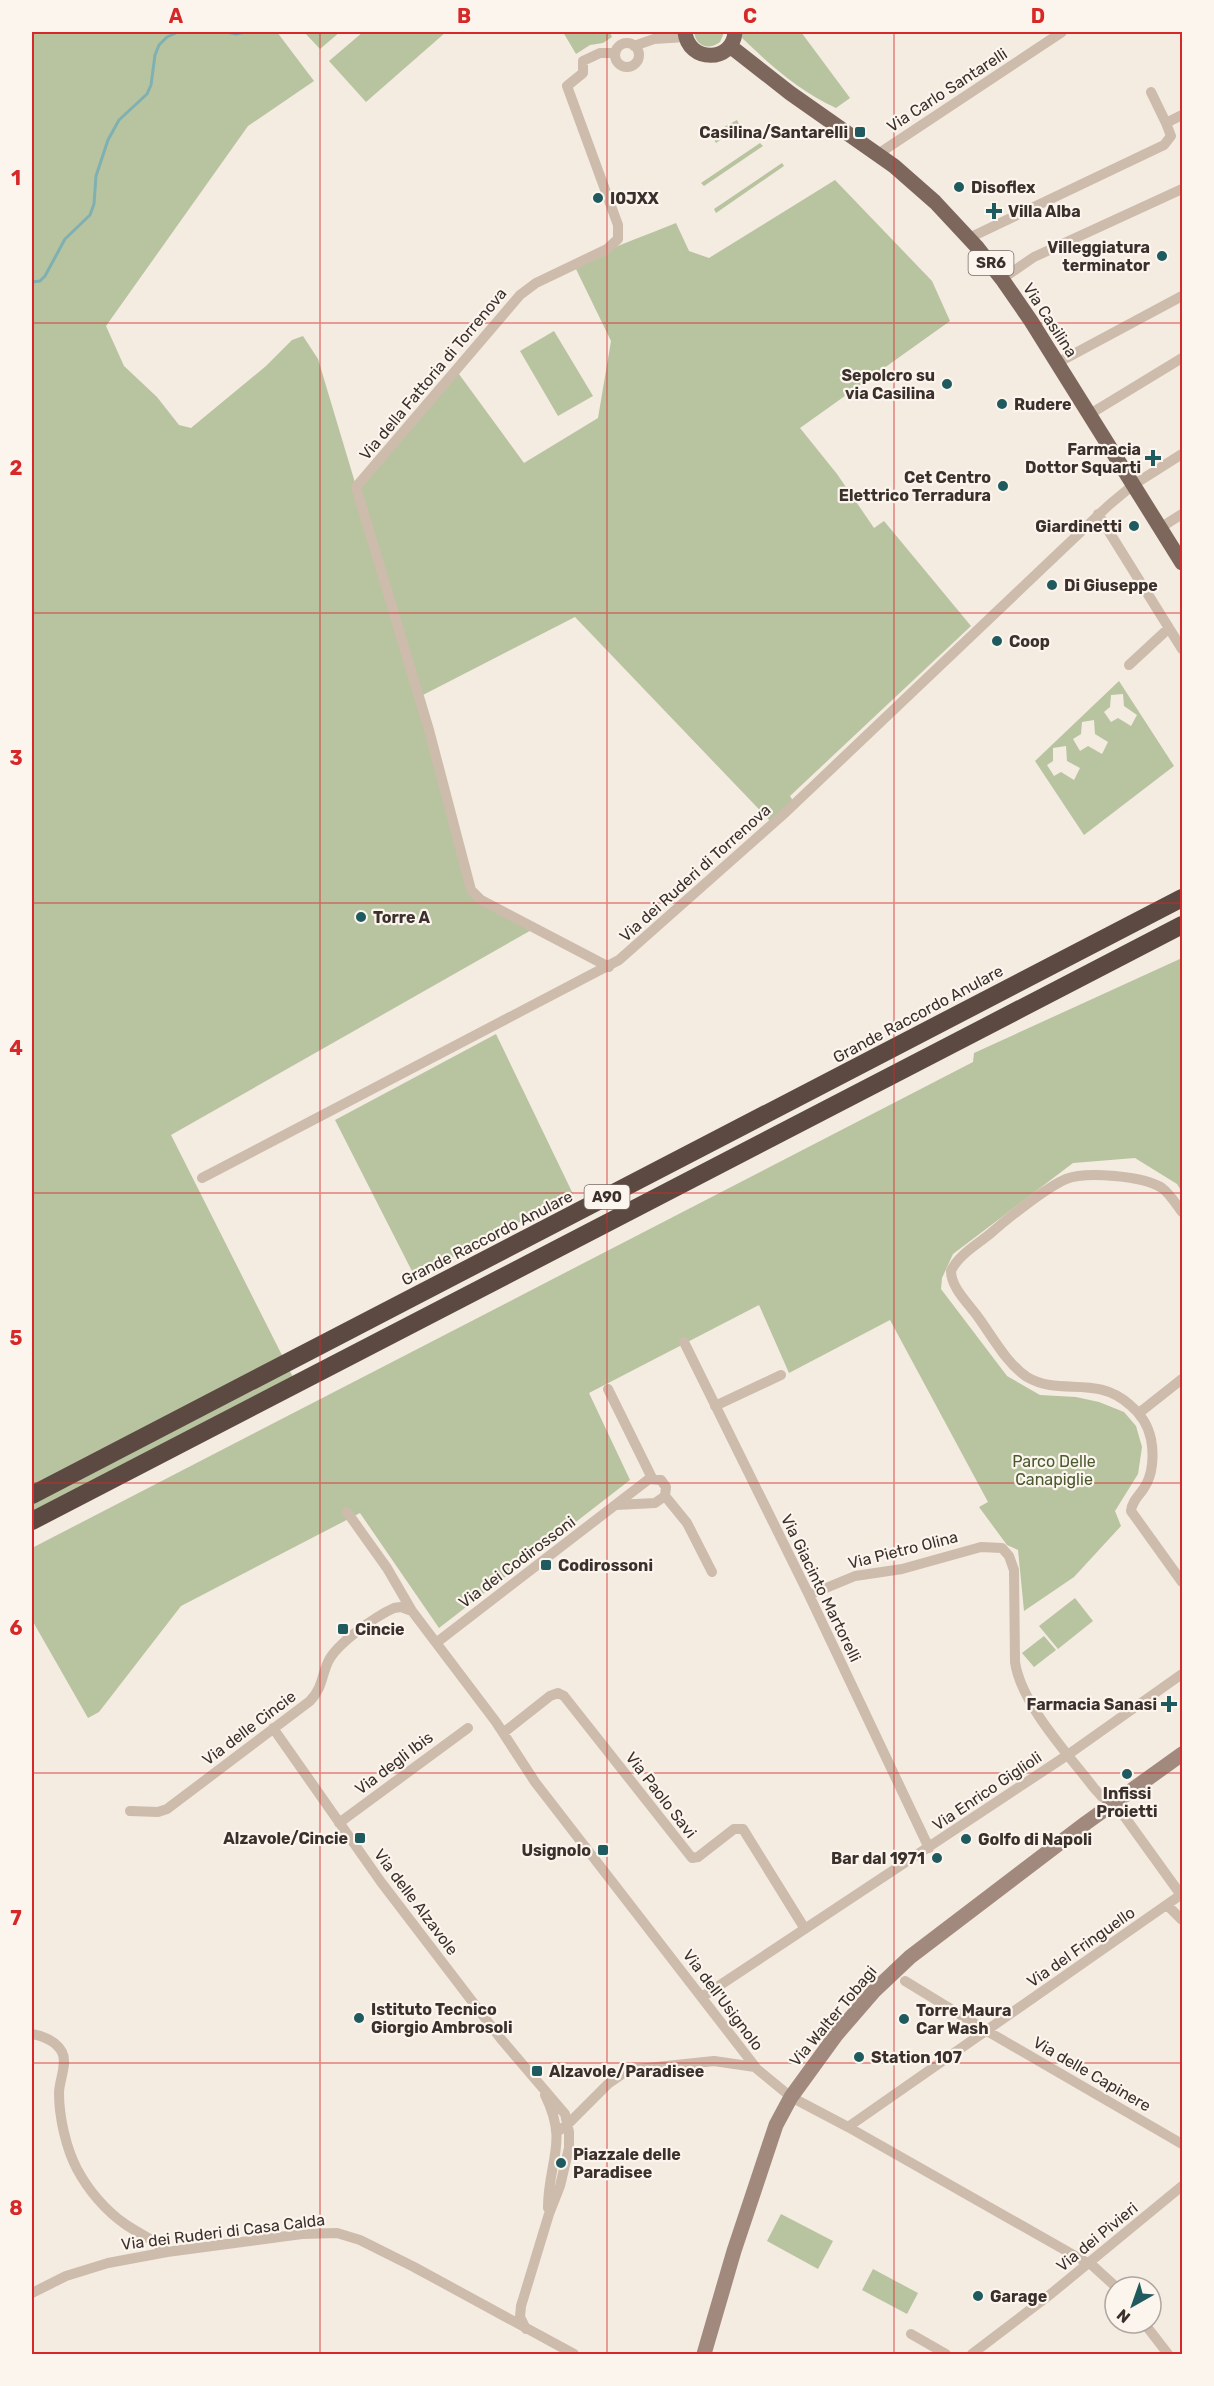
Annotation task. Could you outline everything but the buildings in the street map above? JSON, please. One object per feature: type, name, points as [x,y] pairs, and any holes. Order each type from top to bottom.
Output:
[{"type":"highway","points":[[1106,938],[1132,913],[1182,887]]},
{"type":"highway","name":"Grande Raccordo Anulare","points":[[32,1495],[1182,898]]},
{"type":"highway","name":"A90","points":[[32,1521],[1182,925]]},
{"type":"highway","points":[[1155,940],[1182,931]]},
{"type":"main road","points":[[685,34],[691,47],[703,55],[720,54],[733,39]]},
{"type":"main road","name":"Via Casilina","points":[[733,39],[790,93],[878,154],[930,197],[969,238],[1002,279],[1090,414],[1182,563]]},
{"type":"street","name":"Via Carlo Santarelli","points":[[878,154],[1062,32]]},
{"type":"street","name":"Via della Fattoria di Torrenova","points":[[609,967],[481,900],[471,890],[429,730],[356,486],[520,295],[536,283],[607,249],[618,239],[619,229],[567,86],[583,73],[583,61],[600,53],[615,53],[624,43],[634,46],[654,39],[685,34]]},
{"type":"street","points":[[615,53],[618,63],[629,66],[638,56],[634,46]]},
{"type":"street","points":[[969,238],[1164,145],[1171,136],[1151,92]]},
{"type":"street","points":[[1166,123],[1182,115]]},
{"type":"street","points":[[1002,279],[1034,257],[1182,189]]},
{"type":"street","points":[[1057,363],[1182,296]]},
{"type":"street","points":[[1090,414],[1182,358]]},
{"type":"street","name":"Via dei Ruderi di Torrenova","points":[[202,1178],[609,967],[654,930],[786,812],[1098,514],[1134,484],[1182,454]]},
{"type":"street","points":[[1098,514],[1182,649]]},
{"type":"street","points":[[1160,528],[1182,514]]},
{"type":"street","points":[[1129,665],[1169,628]]},
{"type":"street","points":[[1182,1212],[1166,1192],[1149,1182],[1097,1176],[1069,1178],[998,1227],[958,1261],[951,1271],[956,1287],[1008,1358],[1023,1374],[1048,1384],[1093,1387],[1109,1391],[1124,1399],[1139,1413],[1150,1435],[1152,1467],[1149,1479],[1132,1505],[1131,1511],[1182,1582]]},
{"type":"street","name":"Via Giacinto Martorelli","points":[[684,1342],[809,1595],[929,1848]]},
{"type":"street","points":[[715,1406],[781,1375]]},
{"type":"street","points":[[1139,1413],[1182,1379]]},
{"type":"street","points":[[608,1389],[652,1478],[663,1482],[666,1490],[665,1496],[654,1503],[616,1505]]},
{"type":"street","name":"Via dei Codirossoni","points":[[436,1643],[652,1478]]},
{"type":"street","points":[[665,1496],[687,1523],[712,1572]]},
{"type":"street","points":[[347,1512],[387,1568],[412,1611]]},
{"type":"street","name":"Via Pietro Olina","points":[[809,1595],[851,1577],[902,1569],[970,1549],[995,1546],[1005,1551],[1014,1570],[1014,1652],[1017,1674],[1035,1710],[1069,1754]]},
{"type":"street","name":"Via delle Cincie","points":[[130,1811],[158,1812],[167,1809],[314,1696],[322,1683],[329,1660],[348,1640],[390,1610],[401,1607],[412,1611]]},
{"type":"street","name":"Via dell'Usignolo","points":[[412,1611],[503,1732],[546,1796],[755,2067],[791,2097],[848,2127],[1105,2275]]},
{"type":"street","name":"Via Enrico Giglioli","points":[[702,1997],[1069,1754],[1182,1674]]},
{"type":"street","name":"Via Paolo Savi","points":[[503,1732],[550,1696],[558,1693],[564,1696],[692,1858],[698,1857],[735,1829],[743,1829],[805,1929]]},
{"type":"street","name":"Via delle Alzavole","points":[[273,1728],[381,1882],[542,2089]]},
{"type":"street","name":"Via degli Ibis","points":[[339,1823],[468,1728]]},
{"type":"street","points":[[1069,1754],[1100,1794],[1114,1803],[1182,1894]]},
{"type":"street","name":"Via Walter Tobagi","points":[[704,2355],[734,2251],[770,2140],[791,2097],[836,2035],[874,1990],[893,1972],[940,1934],[1182,1754]]},
{"type":"street","name":"Via del Fringuello","points":[[848,2127],[1182,1894]]},
{"type":"street","points":[[1167,1905],[1182,1920]]},
{"type":"street","name":"Via delle Capinere","points":[[905,1981],[1182,2144]]},
{"type":"street","points":[[32,2034],[49,2040],[62,2052],[64,2062],[59,2094],[61,2114],[70,2154],[81,2176],[115,2216],[156,2242],[167,2252]]},
{"type":"street","points":[[557,2132],[608,2084],[628,2070],[714,2061],[755,2067]]},
{"type":"street","points":[[526,2329],[521,2320],[520,2310],[549,2214],[560,2186],[569,2148],[568,2124],[562,2109],[542,2089]]},
{"type":"street","points":[[542,2089],[552,2110],[557,2132],[557,2149],[549,2192],[549,2214]]},
{"type":"street","name":"Via dei Pivieri","points":[[972,2355],[1088,2264],[1182,2186]]},
{"type":"street","name":"Via dei Ruderi di Casa Calda","points":[[32,2293],[52,2281],[90,2267],[167,2252],[309,2233],[345,2234],[414,2266],[574,2355]]},
{"type":"street","points":[[911,2334],[946,2355]]},
{"type":"street","points":[[1153,2335],[1168,2355]]},
{"type":"green space","points":[[32,32],[277,32],[314,81],[248,126],[106,326],[124,366],[157,397],[179,425],[191,428],[266,366],[292,340],[303,336],[318,359],[356,486],[456,370],[524,463],[598,418],[611,341],[574,265],[676,223],[689,251],[709,258],[835,180],[932,281],[950,321],[800,428],[837,474],[874,528],[884,521],[971,626],[790,796],[795,804],[773,824],[575,617],[419,697],[472,893],[535,928],[171,1135],[297,1385],[32,1521]]},
{"type":"green space","points":[[304,32],[340,32],[320,49]]},
{"type":"green space","points":[[363,32],[446,32],[366,102],[329,61]]},
{"type":"green space","points":[[563,32],[610,32],[612,37],[603,43],[590,45],[576,54]]},
{"type":"green space","points":[[694,32],[724,33],[716,45],[703,46],[697,41]]},
{"type":"green space","points":[[741,32],[801,32],[850,98],[836,108],[809,94],[762,57],[740,36]]},
{"type":"green space","points":[[737,120],[740,126],[716,143],[711,134]]},
{"type":"green space","points":[[760,143],[763,146],[704,186],[701,183]]},
{"type":"green space","points":[[782,163],[784,166],[716,213],[714,209]]},
{"type":"green space","points":[[554,331],[593,396],[558,416],[520,351]]},
{"type":"green space","points":[[1119,681],[1174,766],[1084,835],[1035,761]],"holes":[[[1123,694],[1124,706],[1137,715],[1131,726],[1118,718],[1111,722],[1104,712],[1110,707],[1111,695]],[[1094,720],[1095,734],[1108,742],[1102,754],[1088,746],[1080,751],[1073,739],[1081,734],[1082,722]],[[1066,746],[1067,761],[1080,768],[1074,780],[1061,772],[1054,776],[1047,765],[1053,761],[1053,748]]]},
{"type":"green space","name":"Parco Delle Canapiglie","points":[[1182,958],[1182,1192],[1177,1184],[1135,1158],[1073,1163],[953,1254],[942,1278],[941,1289],[1007,1376],[1040,1395],[1076,1397],[1099,1402],[1124,1412],[1136,1426],[1142,1447],[1138,1474],[1115,1511],[1121,1526],[1074,1577],[1024,1611],[1018,1550],[1007,1545],[979,1507],[988,1502],[890,1320],[789,1373],[759,1305],[589,1393],[630,1480],[439,1628],[360,1513],[181,1606],[99,1712],[88,1718],[32,1620],[32,1548],[973,1062],[974,1053]]},
{"type":"green space","points":[[496,1034],[573,1194],[415,1277],[335,1120]]},
{"type":"green space","points":[[1075,1598],[1093,1621],[1058,1649],[1039,1626]]},
{"type":"green space","points":[[1044,1636],[1056,1650],[1034,1667],[1022,1653]]},
{"type":"green space","points":[[781,2214],[833,2241],[818,2269],[767,2241]]},
{"type":"green space","points":[[873,2269],[918,2293],[907,2314],[862,2290]]},
{"type":"waterway","points":[[32,282],[40,281],[45,276],[65,239],[90,215],[94,204],[96,176],[108,140],[119,120],[147,94],[159,45],[167,37],[178,32]]},
{"type":"waterway","points":[[226,32],[236,34],[245,32]]},
{"type":"place","name":"Casilina/Santarelli","points":[[860,132]]},
{"type":"place","name":"Disoflex","points":[[959,187]]},
{"type":"place","name":"I0JXX","points":[[598,198]]},
{"type":"place","name":"Villa Alba","points":[[994,211]]},
{"type":"place","name":"Villeggiatura terminator","points":[[1162,256]]},
{"type":"place","name":"Sepolcro su via Casilina","points":[[947,384]]},
{"type":"place","name":"Rudere","points":[[1002,404]]},
{"type":"place","name":"Farmacia Dottor Squarti","points":[[1153,458]]},
{"type":"place","name":"Cet Centro Elettrico Terradura","points":[[1003,486]]},
{"type":"place","name":"Giardinetti","points":[[1134,526]]},
{"type":"place","name":"Di Giuseppe","points":[[1052,585]]},
{"type":"place","name":"Coop","points":[[997,641]]},
{"type":"place","name":"Torre A","points":[[361,917]]},
{"type":"place","name":"Codirossoni","points":[[546,1565]]},
{"type":"place","name":"Cincie","points":[[343,1629]]},
{"type":"place","name":"Farmacia Sanasi","points":[[1169,1704]]},
{"type":"place","name":"Infissi Proietti","points":[[1127,1774]]},
{"type":"place","name":"Alzavole/Cincie","points":[[360,1838]]},
{"type":"place","name":"Golfo di Napoli","points":[[966,1839]]},
{"type":"place","name":"Usignolo","points":[[603,1850]]},
{"type":"place","name":"Bar dal 1971","points":[[937,1858]]},
{"type":"place","name":"Istituto Tecnico Giorgio Ambrosoli","points":[[359,2018]]},
{"type":"place","name":"Torre Maura Car Wash","points":[[904,2019]]},
{"type":"place","name":"Station 107","points":[[859,2057]]},
{"type":"place","name":"Alzavole/Paradisee","points":[[537,2071]]},
{"type":"place","name":"Piazzale delle Paradisee","points":[[561,2163]]},
{"type":"place","name":"Garage","points":[[978,2296]]}]
